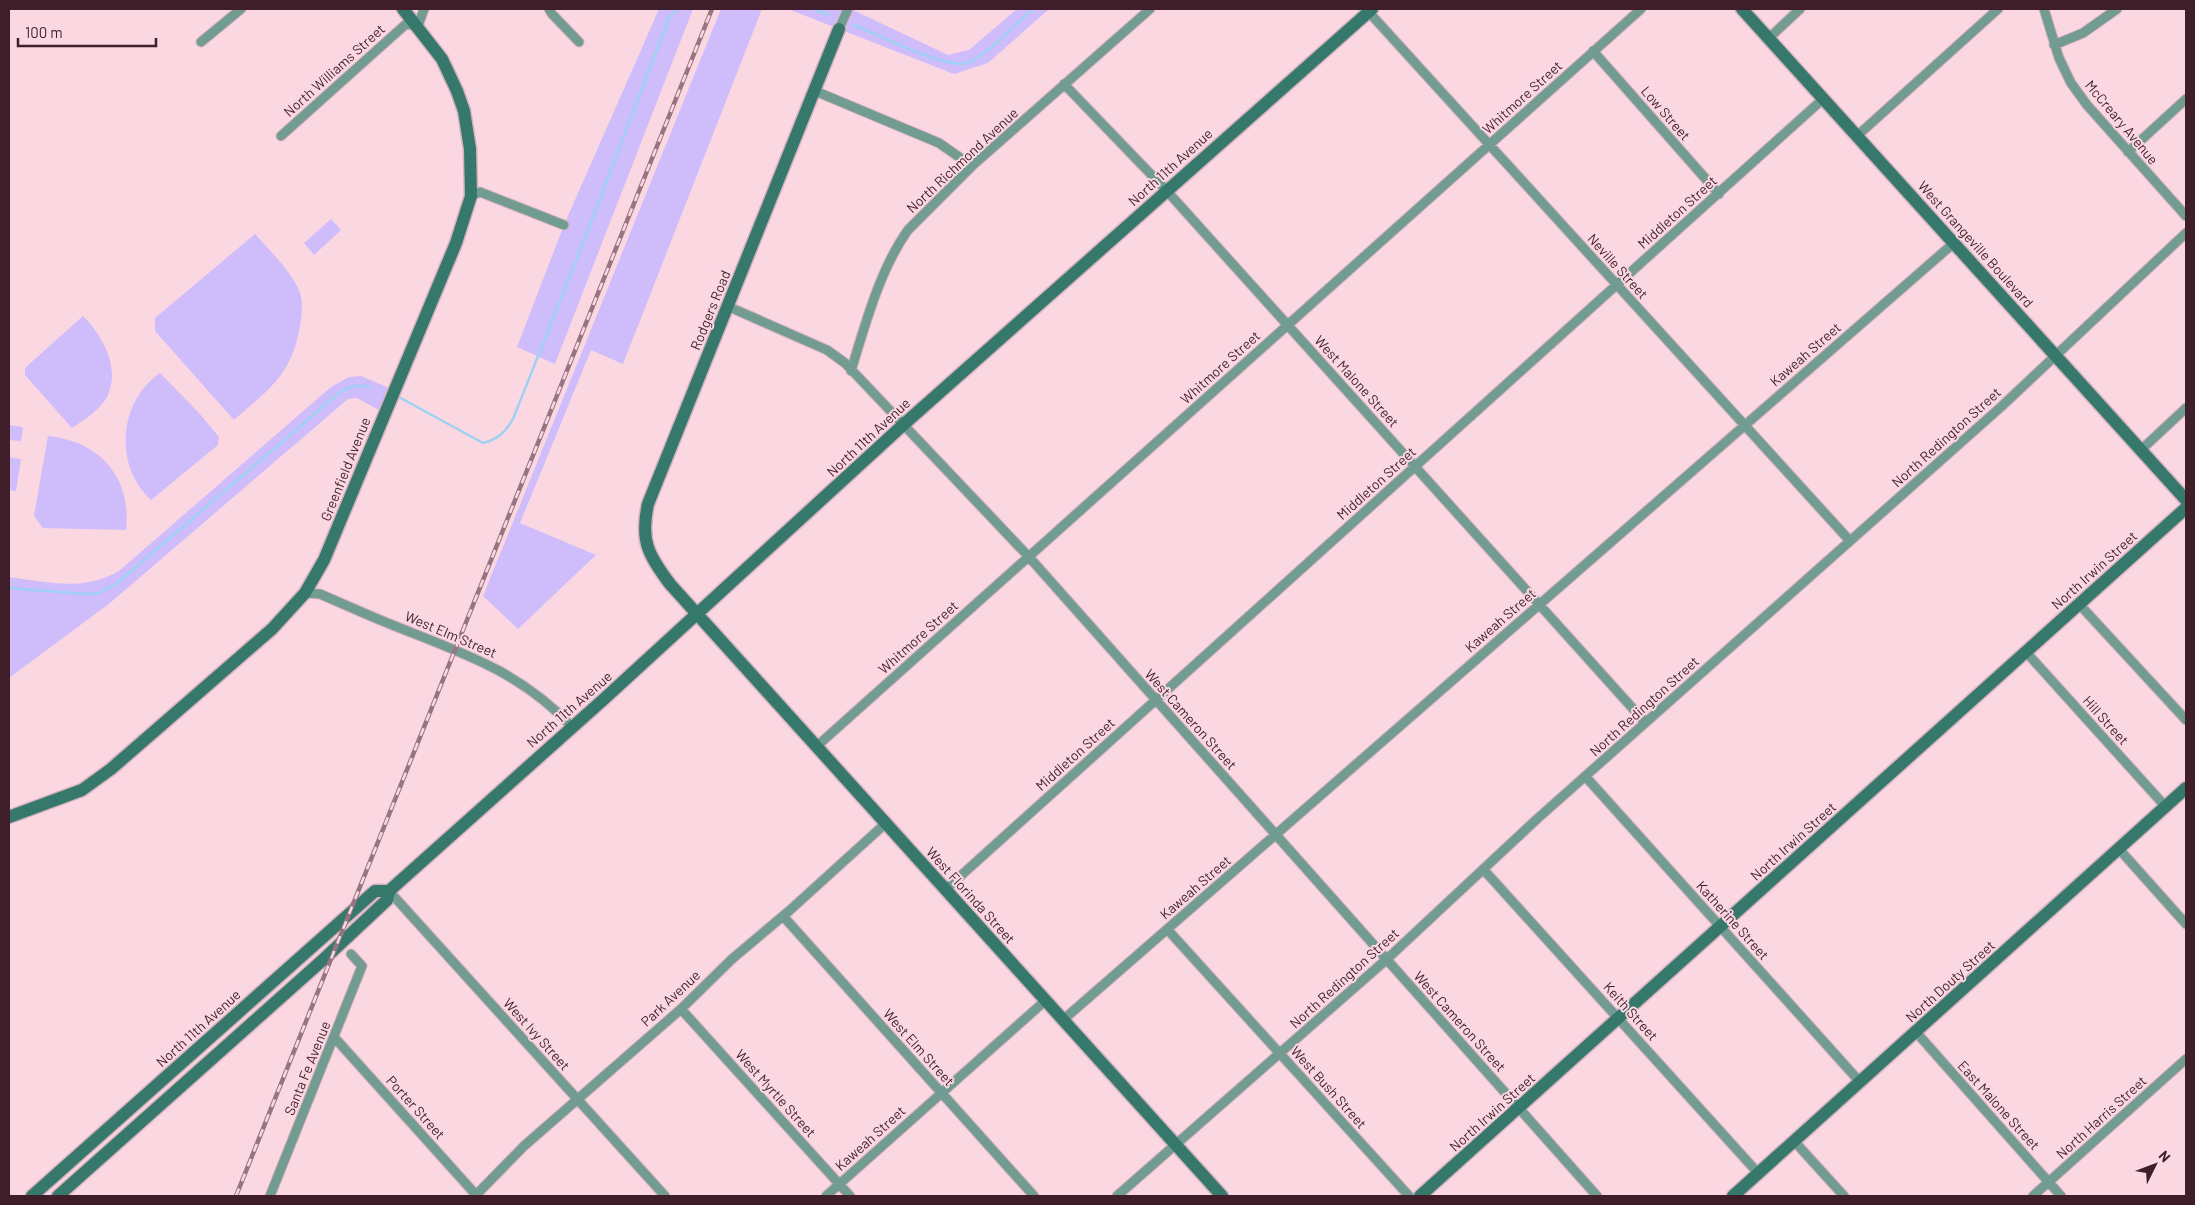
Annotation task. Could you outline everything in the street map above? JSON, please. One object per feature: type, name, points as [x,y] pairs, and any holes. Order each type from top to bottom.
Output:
[{"type":"street","points":[[201,42],[241,9]]},
{"type":"street","name":"Greenfield Avenue","points":[[9,817],[65,798],[96,782],[272,629],[305,593],[324,560],[456,243],[471,196],[469,139],[460,98],[442,59],[403,9]]},
{"type":"street","points":[[418,26],[424,9]]},
{"type":"street","points":[[549,9],[579,42]]},
{"type":"street","name":"Rodgers Road","points":[[698,613],[670,584],[650,555],[646,543],[648,504],[848,9]]},
{"type":"street","name":"North Richmond Avenue","points":[[851,371],[861,337],[884,276],[900,241],[908,230],[972,166],[1150,9]]},
{"type":"street","name":"Whitmore Street","points":[[818,746],[1641,9]]},
{"type":"street","name":"West Grangeville Boulevard","points":[[1742,9],[1858,134],[2186,500]]},
{"type":"street","points":[[1769,38],[1800,9]]},
{"type":"street","points":[[1858,134],[1998,9]]},
{"type":"street","name":"McCreary Avenue","points":[[2044,9],[2054,45],[2071,83],[2087,105],[2186,216]]},
{"type":"street","points":[[2054,45],[2083,33],[2116,9]]},
{"type":"street","name":"Neville Street","points":[[1369,10],[1850,542]]},
{"type":"street","name":"North 11th Avenue","points":[[58,1196],[334,950],[387,900],[389,891],[698,613],[903,425],[1369,10]]},
{"type":"street","name":"North Williams Street","points":[[281,136],[406,24],[418,26]]},
{"type":"street","name":"Low Street","points":[[1593,51],[1718,194]]},
{"type":"street","name":"West Malone Street","points":[[1064,84],[1166,190],[1645,722]]},
{"type":"street","points":[[815,91],[939,144],[972,166]]},
{"type":"street","name":"Middleton Street","points":[[946,889],[1824,98]]},
{"type":"street","points":[[2128,152],[2186,99]]},
{"type":"street","points":[[471,196],[480,192],[564,225]]},
{"type":"street","name":"North Redington Street","points":[[1117,1196],[1387,959],[1483,868],[1645,722],[1850,542],[2057,356],[2186,234]]},
{"type":"street","name":"Kaweah Street","points":[[1063,1020],[1955,242]]},
{"type":"street","name":"West Cameron Street","points":[[727,306],[828,350],[851,371],[1029,557],[1598,1196]]},
{"type":"street","points":[[2142,450],[2186,408]]},
{"type":"street","name":"North Irwin Street","points":[[1420,1196],[2186,508]]},
{"type":"street","name":"West Elm Street","points":[[305,593],[320,594],[491,665],[522,682],[547,702],[572,727]]},
{"type":"street","points":[[2079,604],[2186,720]]},
{"type":"street","name":"West Florinda Street","points":[[698,613],[1222,1196]]},
{"type":"street","name":"Hill Street","points":[[2026,652],[2165,806]]},
{"type":"street","name":"Katherine Street","points":[[1586,776],[1860,1082]]},
{"type":"street","name":"North Douty Street","points":[[1732,1196],[2186,788]]},
{"type":"street","name":"Park Avenue","points":[[476,1196],[524,1146],[578,1100],[681,1008],[732,959],[783,916],[886,823]]},
{"type":"street","points":[[2119,849],[2186,924]]},
{"type":"street","name":"Keith Street","points":[[1483,868],[1758,1173]]},
{"type":"street","name":"North 11th Avenue","points":[[32,1196],[374,892],[389,891]]},
{"type":"street","name":"West Ivy Street","points":[[389,891],[665,1196]]},
{"type":"street","name":"West Elm Street","points":[[783,916],[1034,1196]]},
{"type":"street","name":"West Bush Street","points":[[1167,929],[1409,1196]]},
{"type":"street","name":"Santa Fe Avenue","points":[[270,1196],[362,966],[351,954]]},
{"type":"street","name":"Kaweah Street","points":[[826,1196],[1046,1000]]},
{"type":"street","name":"West Myrtle Street","points":[[681,1008],[850,1196]]},
{"type":"street","name":"East Malone Street","points":[[1916,1032],[2061,1196]]},
{"type":"street","name":"Porter Street","points":[[334,1037],[476,1196]]},
{"type":"street","name":"North Harris Street","points":[[2034,1196],[2186,1059]]},
{"type":"street","points":[[84,1172],[87,1162],[125,1127],[119,1119]]},
{"type":"street","points":[[1794,1141],[1844,1196]]},
{"type":"street","points":[[46,1196],[65,1176],[73,1160]]},
{"type":"shaded area","points":[[659,9],[693,9],[555,364],[517,347],[564,225]]},
{"type":"shaded area","points":[[721,9],[762,9],[623,364],[591,350],[520,523],[596,555],[518,629],[483,596]]},
{"type":"shaded area","points":[[788,9],[851,9],[948,55],[969,50],[1017,9],[1049,9],[988,63],[954,74]]},
{"type":"shaded area","points":[[331,219],[341,230],[314,255],[304,243]]},
{"type":"shaded area","points":[[255,234],[278,260],[298,288],[302,307],[300,326],[296,343],[285,369],[268,390],[234,420],[155,331],[155,318]]},
{"type":"shaded area","points":[[83,316],[97,333],[108,354],[111,364],[111,386],[104,402],[72,428],[25,375],[25,368]]},
{"type":"shaded area","points":[[160,373],[199,413],[219,437],[218,445],[151,500],[139,486],[131,470],[126,452],[126,434],[129,417],[136,400],[146,385]]},
{"type":"shaded area","points":[[361,376],[394,390],[384,413],[357,398],[348,399],[110,603],[9,678],[9,577],[65,584],[92,582],[119,571],[331,387],[349,377]]},
{"type":"shaded area","points":[[9,425],[23,427],[21,441],[9,440]]},
{"type":"shaded area","points":[[48,436],[67,439],[83,445],[109,465],[118,479],[124,494],[127,511],[126,530],[43,528],[34,516]]},
{"type":"shaded area","points":[[9,457],[21,459],[16,491],[9,490]]},
{"type":"waterway","points":[[397,396],[483,443],[493,440],[507,428],[513,419],[583,243],[669,18],[677,9]]},
{"type":"waterway","points":[[814,9],[829,15]]},
{"type":"waterway","points":[[854,25],[894,43],[944,61],[958,64],[967,63],[983,54],[1033,9]]},
{"type":"waterway","points":[[9,588],[85,594],[99,593],[116,584],[339,393],[354,386],[370,387]]},
{"type":"railway","points":[[236,1196],[712,9]]}]
